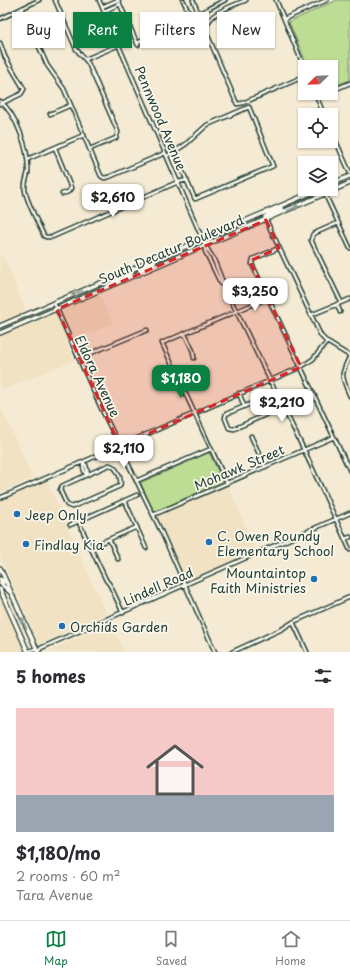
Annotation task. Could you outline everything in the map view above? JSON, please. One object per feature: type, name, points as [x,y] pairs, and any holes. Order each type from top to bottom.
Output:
[{"type":"main road","points":[[338,180],[350,174]]},
{"type":"main road","name":"South Decatur Boulevard","points":[[338,188],[350,183]]},
{"type":"main road","name":"South Decatur Boulevard","points":[[0,333],[139,274],[304,196]]},
{"type":"main road","name":"South Decatur Boulevard","points":[[0,326],[156,259],[266,220],[320,196]]},
{"type":"main road","points":[[266,220],[265,217],[281,209],[281,206]]},
{"type":"main road","points":[[139,274],[140,270],[152,264],[156,259]]},
{"type":"main road","points":[[107,287],[112,282],[129,275],[133,269]]},
{"type":"main road","points":[[18,319],[21,324]]},
{"type":"main road","points":[[0,568],[37,651]]},
{"type":"main road","points":[[0,578],[4,582],[6,581]]},
{"type":"main road","points":[[0,583],[11,593]]},
{"type":"main road","points":[[0,589],[28,652]]},
{"type":"street","points":[[0,19],[39,0]]},
{"type":"street","points":[[55,0],[76,49],[86,59],[118,132],[118,136],[116,138],[90,149]]},
{"type":"street","points":[[102,7],[118,0],[137,44],[189,18],[190,15],[183,0]]},
{"type":"street","points":[[193,0],[198,12],[200,13],[226,0]]},
{"type":"street","points":[[246,0],[216,14],[209,19],[206,27],[208,36],[237,104],[244,104],[298,79]]},
{"type":"street","points":[[276,0],[301,60]]},
{"type":"street","points":[[284,19],[327,0]]},
{"type":"street","name":"Pennwood Avenue","points":[[99,1],[104,11]]},
{"type":"street","points":[[104,11],[120,4]]},
{"type":"street","points":[[22,8],[47,65],[59,81],[71,105],[101,176],[104,178],[174,152],[186,144],[207,125],[248,107],[274,166],[195,199],[174,152]]},
{"type":"street","points":[[0,44],[24,89],[21,94],[1,103],[11,112],[27,150],[28,172],[25,183],[25,191],[44,236],[52,237],[186,179]]},
{"type":"street","points":[[86,59],[111,48]]},
{"type":"street","name":"Pennwood Avenue","points":[[119,48],[204,242],[205,251],[220,282],[226,290],[304,450],[350,550]]},
{"type":"street","points":[[338,88],[350,83]]},
{"type":"street","points":[[50,114],[71,105]]},
{"type":"street","points":[[28,160],[84,135]]},
{"type":"street","points":[[338,146],[350,174]]},
{"type":"street","points":[[54,148],[71,188],[68,192],[62,194]]},
{"type":"street","points":[[326,196],[350,248]]},
{"type":"street","points":[[266,220],[321,336],[327,342],[350,356],[342,370],[342,376],[350,396]]},
{"type":"street","points":[[338,223],[313,234],[311,236],[311,240],[341,302]]},
{"type":"street","points":[[279,248],[253,259],[252,264],[350,471]]},
{"type":"street","points":[[227,483],[162,343],[268,298]]},
{"type":"street","points":[[311,315],[350,299]]},
{"type":"street","name":"Eldora Avenue","points":[[54,304],[153,515],[215,652]]},
{"type":"street","points":[[337,304],[340,312]]},
{"type":"street","points":[[79,358],[147,330]]},
{"type":"street","points":[[185,334],[193,351],[194,358]]},
{"type":"street","points":[[0,498],[301,367],[313,359],[327,342]]},
{"type":"street","points":[[239,394],[244,406]]},
{"type":"street","points":[[262,400],[268,412],[266,415],[234,429],[229,428],[225,416],[228,413],[244,406],[262,400]]},
{"type":"street","points":[[251,436],[265,467]]},
{"type":"street","name":"Mohawk Street","points":[[153,515],[334,437]]},
{"type":"street","points":[[136,481],[211,449]]},
{"type":"street","points":[[83,462],[85,473],[88,475]]},
{"type":"street","points":[[112,465],[115,467],[121,483],[120,486],[69,507],[60,490],[62,486],[88,475],[112,465]]},
{"type":"street","points":[[70,524],[80,521],[136,495]]},
{"type":"street","points":[[125,501],[146,548]]},
{"type":"street","name":"Lindell Road","points":[[28,652],[37,651],[350,513]]},
{"type":"street","points":[[80,521],[123,612]]},
{"type":"street","points":[[91,547],[137,527]]},
{"type":"street","points":[[345,539],[350,537]]},
{"type":"street","points":[[109,539],[118,559]]},
{"type":"street","points":[[232,652],[282,629],[293,622],[350,597]]},
{"type":"street","points":[[293,622],[307,652]]},
{"type":"highlighted area","points":[[266,220],[279,248],[250,261],[301,367],[120,446],[57,309]]},
{"type":"shaded area","points":[[0,254],[7,264],[26,311],[0,322]]},
{"type":"shaded area","points":[[99,294],[113,323],[67,343],[74,360],[0,391],[0,337]]},
{"type":"shaded area","points":[[0,405],[33,478],[0,493]]},
{"type":"shaded area","points":[[47,481],[107,615],[40,644],[0,557],[0,501]]},
{"type":"shaded area","name":"C. Owen Roundy Elementary School","points":[[227,483],[257,553],[185,585],[153,515]]},
{"type":"shaded area","points":[[0,598],[24,651],[0,652]]},
{"type":"shaded area","points":[[111,623],[124,652],[46,652]]},
{"type":"green space","points":[[337,0],[350,0],[350,80],[338,84],[338,60],[305,60],[289,22]]},
{"type":"green space","points":[[208,453],[210,454],[222,482],[156,511],[153,510],[141,484],[142,482]]},
{"type":"place","name":"Jeep Only","points":[[17,514]]},
{"type":"place","name":"C. Owen Roundy Elementary School","points":[[209,542]]},
{"type":"place","name":"Findlay Kia","points":[[26,544]]},
{"type":"place","name":"Mountaintop Faith Ministries","points":[[314,579]]},
{"type":"place","name":"Orchids Garden","points":[[62,626]]}]
